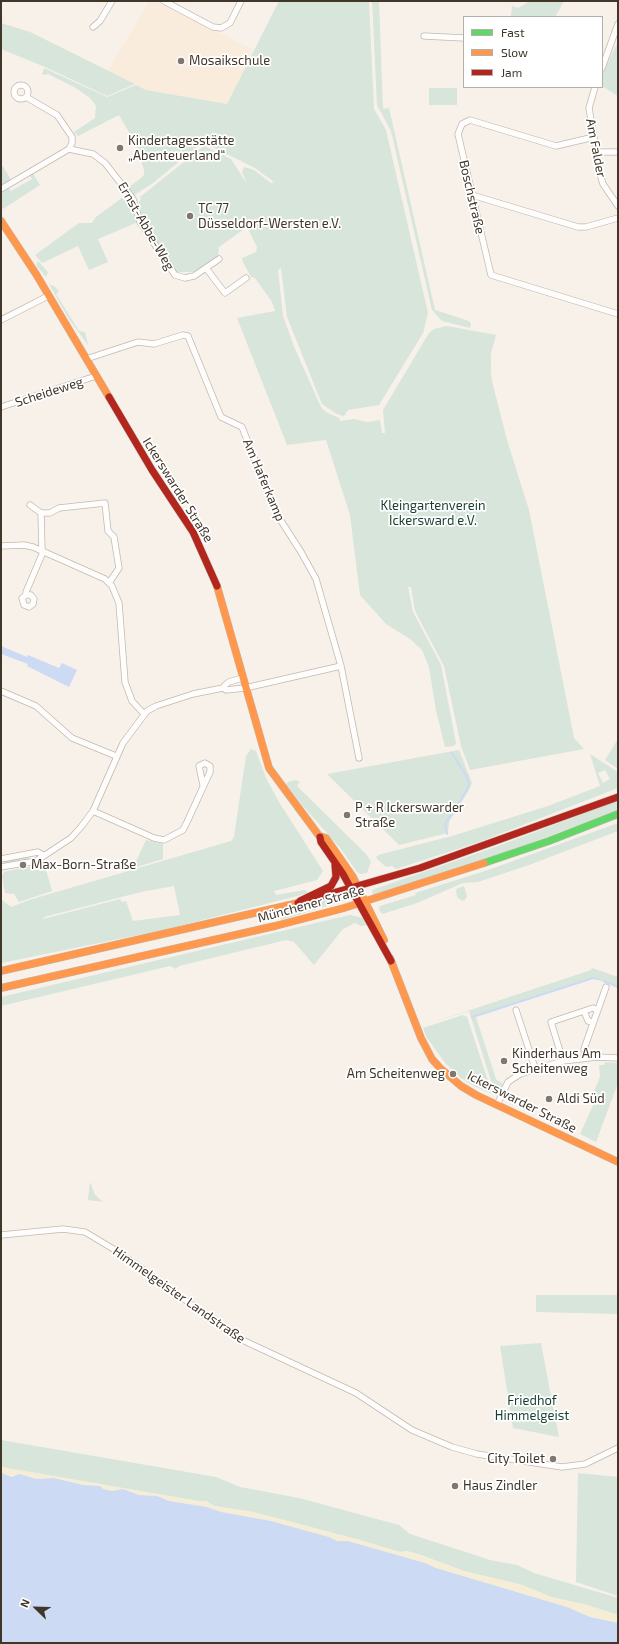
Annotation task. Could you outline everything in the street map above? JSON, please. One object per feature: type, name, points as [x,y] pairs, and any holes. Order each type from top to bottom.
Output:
[{"type":"main road","name":"Ickerswarder Straße","points":[[1,221],[48,296],[148,463],[193,532],[218,588],[242,678],[269,768],[320,836],[321,842],[335,863],[366,902],[384,940],[421,1038],[432,1059],[461,1086],[476,1095],[618,1162]]},
{"type":"main road","name":"Münchener Straße","points":[[1,971],[298,903],[420,868],[618,797]]},
{"type":"main road","name":"Münchener Straße","points":[[1,988],[275,926],[366,902],[508,856],[618,814]]},
{"type":"main road","name":"Ickerswarder Straße","points":[[320,836],[326,838],[351,874],[358,904],[391,961]]},
{"type":"main road","points":[[298,903],[306,897],[331,886],[336,878],[335,863]]},
{"type":"street","points":[[93,26],[100,21],[112,1]]},
{"type":"street","points":[[164,1],[213,27],[221,28],[230,23],[241,1]]},
{"type":"street","points":[[603,63],[618,24]]},
{"type":"street","points":[[424,36],[463,38]]},
{"type":"street","name":"Am Falder","points":[[595,88],[589,108],[603,184],[618,206]]},
{"type":"street","points":[[1,189],[69,149],[72,143],[72,137],[57,115],[26,97]]},
{"type":"street","name":"Boschstraße","points":[[594,137],[556,146],[475,121],[464,122],[458,129],[458,138],[491,275],[618,314]]},
{"type":"street","name":"Ernst-Abbe-Weg","points":[[69,149],[93,154],[105,162],[133,199],[140,222],[175,275],[185,278],[194,276],[219,259]]},
{"type":"street","points":[[597,152],[618,152]]},
{"type":"street","points":[[472,195],[578,227],[588,227],[618,218]]},
{"type":"street","points":[[206,268],[225,293],[246,278]]},
{"type":"street","points":[[1,320],[48,296]]},
{"type":"street","name":"Am Haferkamp","points":[[86,359],[138,342],[154,344],[183,335],[188,336],[220,417],[242,427],[276,513],[316,579],[341,666],[359,758]]},
{"type":"street","name":"Scheideweg","points":[[1,407],[96,376]]},
{"type":"street","points":[[30,505],[40,513],[50,513],[59,508],[105,503],[108,531],[114,536],[119,568],[109,583]]},
{"type":"street","points":[[26,595],[42,552],[40,513]]},
{"type":"street","points":[[1,546],[24,545],[104,579],[109,583],[120,603],[125,682],[132,701],[144,714]]},
{"type":"street","points":[[1,867],[36,861],[71,838],[93,811],[116,756],[131,730],[144,714],[156,706],[173,700],[223,688],[226,690],[245,688],[341,666]]},
{"type":"street","points":[[223,688],[229,682],[242,678]]},
{"type":"street","points":[[1,691],[36,706],[72,738],[116,756]]},
{"type":"street","points":[[93,811],[154,838],[164,840],[183,830],[203,786]]},
{"type":"street","points":[[1,859],[38,852],[43,855]]},
{"type":"street","points":[[584,1057],[584,1049],[606,987]]},
{"type":"street","points":[[563,1060],[551,1022],[593,1008],[597,1010]]},
{"type":"street","points":[[516,1010],[535,1068]]},
{"type":"street","points":[[584,1011],[588,1021],[593,1022]]},
{"type":"street","points":[[498,1105],[511,1078],[535,1068],[563,1060],[584,1057],[618,1058]]},
{"type":"street","name":"Himmelgeister Landstraße","points":[[1,1235],[63,1229],[85,1232],[120,1252],[238,1338],[356,1393],[412,1430],[452,1447],[477,1454],[546,1466],[575,1467],[594,1461],[618,1448]]},
{"type":"shaded area","name":"Mosaikschule","points":[[149,1],[155,1],[254,50],[227,104],[146,90],[108,71]]},
{"type":"green space","name":"Kleingartenverein Ickersward e.V.","points":[[279,1],[369,1],[374,109],[386,130],[428,313],[423,333],[379,405],[348,410],[343,416],[337,414],[322,404],[287,317],[281,268],[278,270],[283,316],[295,349],[321,407],[326,412],[339,418],[340,421],[354,419],[367,422],[380,420],[382,433],[385,433],[383,410],[429,333],[434,329],[447,326],[496,335],[491,353],[492,381],[507,440],[529,510],[574,738],[584,749],[470,770],[461,746],[444,666],[415,611],[411,587],[408,587],[413,612],[441,665],[456,743],[454,746],[445,747],[436,710],[429,667],[422,650],[410,639],[386,624],[360,595],[350,515],[326,440],[287,445],[237,318],[275,311],[272,302],[255,278],[251,277],[243,262],[242,258],[256,252],[257,247],[247,227],[219,247],[218,256],[195,272],[174,272],[137,215],[137,206],[141,199],[140,197],[204,146],[231,159],[247,184],[242,172],[244,167],[254,170],[271,183],[274,182],[255,168],[203,142],[153,183],[133,196],[128,188],[144,175],[144,170],[137,146],[119,115],[78,136],[74,132],[95,118],[96,106],[90,98],[76,88],[48,74],[42,74],[44,68],[107,97],[136,85],[146,90],[227,104]]},
{"type":"green space","points":[[372,1],[379,1],[383,109],[389,108],[435,310],[469,321],[471,324],[470,328],[442,321],[432,310],[391,131],[377,105]]},
{"type":"green space","points":[[530,1],[564,1],[556,16],[511,16],[512,6],[518,8]]},
{"type":"green space","points":[[1,23],[30,32],[135,84],[107,96],[45,67],[1,49]]},
{"type":"green space","points":[[618,42],[618,96],[603,87],[603,72]]},
{"type":"green space","points":[[429,88],[457,88],[457,105],[429,105]]},
{"type":"green space","points":[[3,166],[11,180],[1,186],[1,167]]},
{"type":"green space","points":[[32,172],[40,185],[3,209],[1,206],[1,192],[8,187],[11,191],[32,179],[29,174]]},
{"type":"green space","points":[[126,195],[132,204],[131,210],[138,222],[98,239],[108,262],[89,270],[78,246],[42,263],[35,255],[79,223],[92,223],[96,217]]},
{"type":"green space","points":[[38,261],[48,272],[46,277],[36,265]]},
{"type":"green space","points":[[49,284],[54,286],[59,291],[56,294],[79,331],[85,332],[88,345],[69,319]]},
{"type":"green space","points":[[618,739],[618,769],[605,760]]},
{"type":"green space","points":[[251,749],[256,751],[266,778],[279,802],[323,871],[317,880],[274,891],[276,895],[305,890],[309,893],[163,930],[1,963],[2,900],[11,907],[29,900],[231,841],[234,837],[246,756]],"holes":[[[174,886],[180,915],[133,921],[126,901],[122,902],[120,899],[43,919],[44,917],[141,892]]]},
{"type":"green space","points":[[459,750],[472,783],[449,822],[448,833],[399,845],[327,774]]},
{"type":"green space","points":[[590,754],[618,772],[618,788],[479,842],[396,869],[392,866],[386,867],[376,858],[378,855],[452,836],[548,806],[600,786]],"holes":[[[605,770],[610,779],[603,783],[598,773]]]},
{"type":"green space","points":[[296,780],[300,782],[297,786],[366,854],[371,862],[367,873],[361,874],[357,872],[341,849],[303,806],[286,784]]},
{"type":"green space","points":[[618,801],[618,810],[475,863],[373,895],[372,890],[498,846]]},
{"type":"green space","points":[[618,823],[618,831],[529,865],[478,882],[463,883],[417,903],[382,914],[379,909],[380,906],[416,895],[415,893],[488,870]]},
{"type":"green space","points":[[146,840],[163,844],[163,859],[133,868]]},
{"type":"green space","points":[[27,856],[29,859],[5,865],[4,860]]},
{"type":"green space","points":[[44,863],[52,891],[19,902],[14,894],[5,893],[2,876],[4,872]]},
{"type":"green space","points":[[464,886],[467,897],[464,901],[457,897],[456,889]]},
{"type":"green space","points":[[342,895],[348,898],[343,901],[281,920],[279,913]]},
{"type":"green space","points":[[350,915],[363,918],[367,925],[361,926],[355,923],[343,929],[314,965],[294,942],[286,940],[179,966],[176,969],[170,966],[1,1006],[1,997]]},
{"type":"green space","points":[[592,968],[618,977],[618,988],[594,978],[476,1017],[496,1079],[503,1084],[500,1091],[495,1089],[492,1084],[469,1011],[422,1026],[591,970]]},
{"type":"green space","points":[[463,1015],[467,1017],[490,1087],[499,1094],[497,1096],[476,1087],[461,1078],[446,1064],[427,1038],[423,1028]]},
{"type":"green space","points":[[605,1062],[618,1063],[618,1083],[596,1142],[580,1134],[595,1101],[592,1096],[600,1077],[599,1065],[604,1065]]},
{"type":"green space","points":[[90,1182],[95,1195],[103,1202],[88,1200]]},
{"type":"green space","points":[[536,1295],[618,1295],[618,1314],[536,1312]]},
{"type":"green space","name":"Friedhof Himmelgeist","points":[[541,1343],[559,1437],[513,1428],[500,1346]]},
{"type":"green space","points":[[1,1440],[216,1477],[240,1487],[299,1498],[399,1525],[410,1534],[490,1560],[517,1565],[534,1573],[618,1598],[618,1615],[587,1605],[551,1597],[522,1585],[464,1571],[407,1551],[400,1552],[253,1512],[214,1506],[206,1501],[198,1501],[1,1467]]},
{"type":"green space","points":[[578,1473],[618,1477],[618,1596],[576,1582]]},
{"type":"sand","points":[[1,1467],[198,1501],[206,1501],[214,1506],[253,1512],[400,1552],[406,1551],[464,1571],[522,1585],[551,1597],[587,1605],[618,1615],[618,1623],[590,1617],[567,1607],[436,1568],[425,1563],[348,1541],[337,1541],[329,1537],[271,1521],[221,1512],[207,1507],[169,1501],[157,1496],[139,1495],[123,1489],[113,1491],[102,1489],[100,1486],[83,1485],[54,1478],[36,1479],[33,1477],[3,1475],[1,1473]]},
{"type":"water","points":[[1,646],[59,668],[62,663],[77,670],[69,687],[27,666],[28,664],[1,654]]},
{"type":"water","points":[[1,1473],[12,1477],[19,1474],[37,1479],[54,1478],[83,1485],[100,1486],[103,1489],[112,1491],[123,1489],[139,1495],[157,1496],[169,1501],[207,1507],[221,1512],[271,1521],[329,1537],[337,1541],[348,1541],[567,1607],[590,1617],[618,1623],[618,1643],[1,1643]]},
{"type":"waterway","points":[[447,834],[445,824],[467,790],[469,784],[467,777],[452,753]]},
{"type":"waterway","points":[[472,1017],[593,978],[598,979]]},
{"type":"waterway","points":[[604,981],[618,987]]},
{"type":"traffic: fast","points":[[484,863],[549,841],[618,814]]},
{"type":"traffic: slow","points":[[1,221],[36,274],[109,397]]},
{"type":"traffic: slow","points":[[217,586],[269,768],[320,837]]},
{"type":"traffic: slow","points":[[320,836],[326,838],[353,877],[384,940]]},
{"type":"traffic: slow","points":[[275,926],[344,908],[484,863]]},
{"type":"traffic: slow","points":[[1,971],[298,903]]},
{"type":"traffic: slow","points":[[1,988],[275,926]]},
{"type":"traffic: slow","points":[[390,958],[421,1038],[432,1059],[440,1068],[461,1086],[476,1095],[618,1162]]},
{"type":"traffic: jam","points":[[109,397],[152,470],[193,532],[217,586]]},
{"type":"traffic: jam","points":[[298,903],[420,868],[618,797]]},
{"type":"traffic: jam","points":[[320,837],[321,842],[343,874],[391,961]]},
{"type":"traffic: jam","points":[[300,901],[331,886],[336,877],[335,865]]},
{"type":"place","name":"Mosaikschule","points":[[181,61]]},
{"type":"place","name":"Kindertagesstätte „Abenteuerland“","points":[[120,148]]},
{"type":"place","name":"TC 77 Düsseldorf-Wersten e.V.","points":[[190,216]]},
{"type":"place","name":"P + R Ickerswarder Straße","points":[[347,815]]},
{"type":"place","name":"Max-Born-Straße","points":[[23,865]]},
{"type":"place","name":"Kinderhaus Am Scheitenweg","points":[[504,1061]]},
{"type":"place","name":"Am Scheitenweg","points":[[453,1074]]},
{"type":"place","name":"Aldi Süd","points":[[549,1099]]},
{"type":"place","name":"City Toilet","points":[[553,1459]]},
{"type":"place","name":"Haus Zindler","points":[[455,1486]]}]
